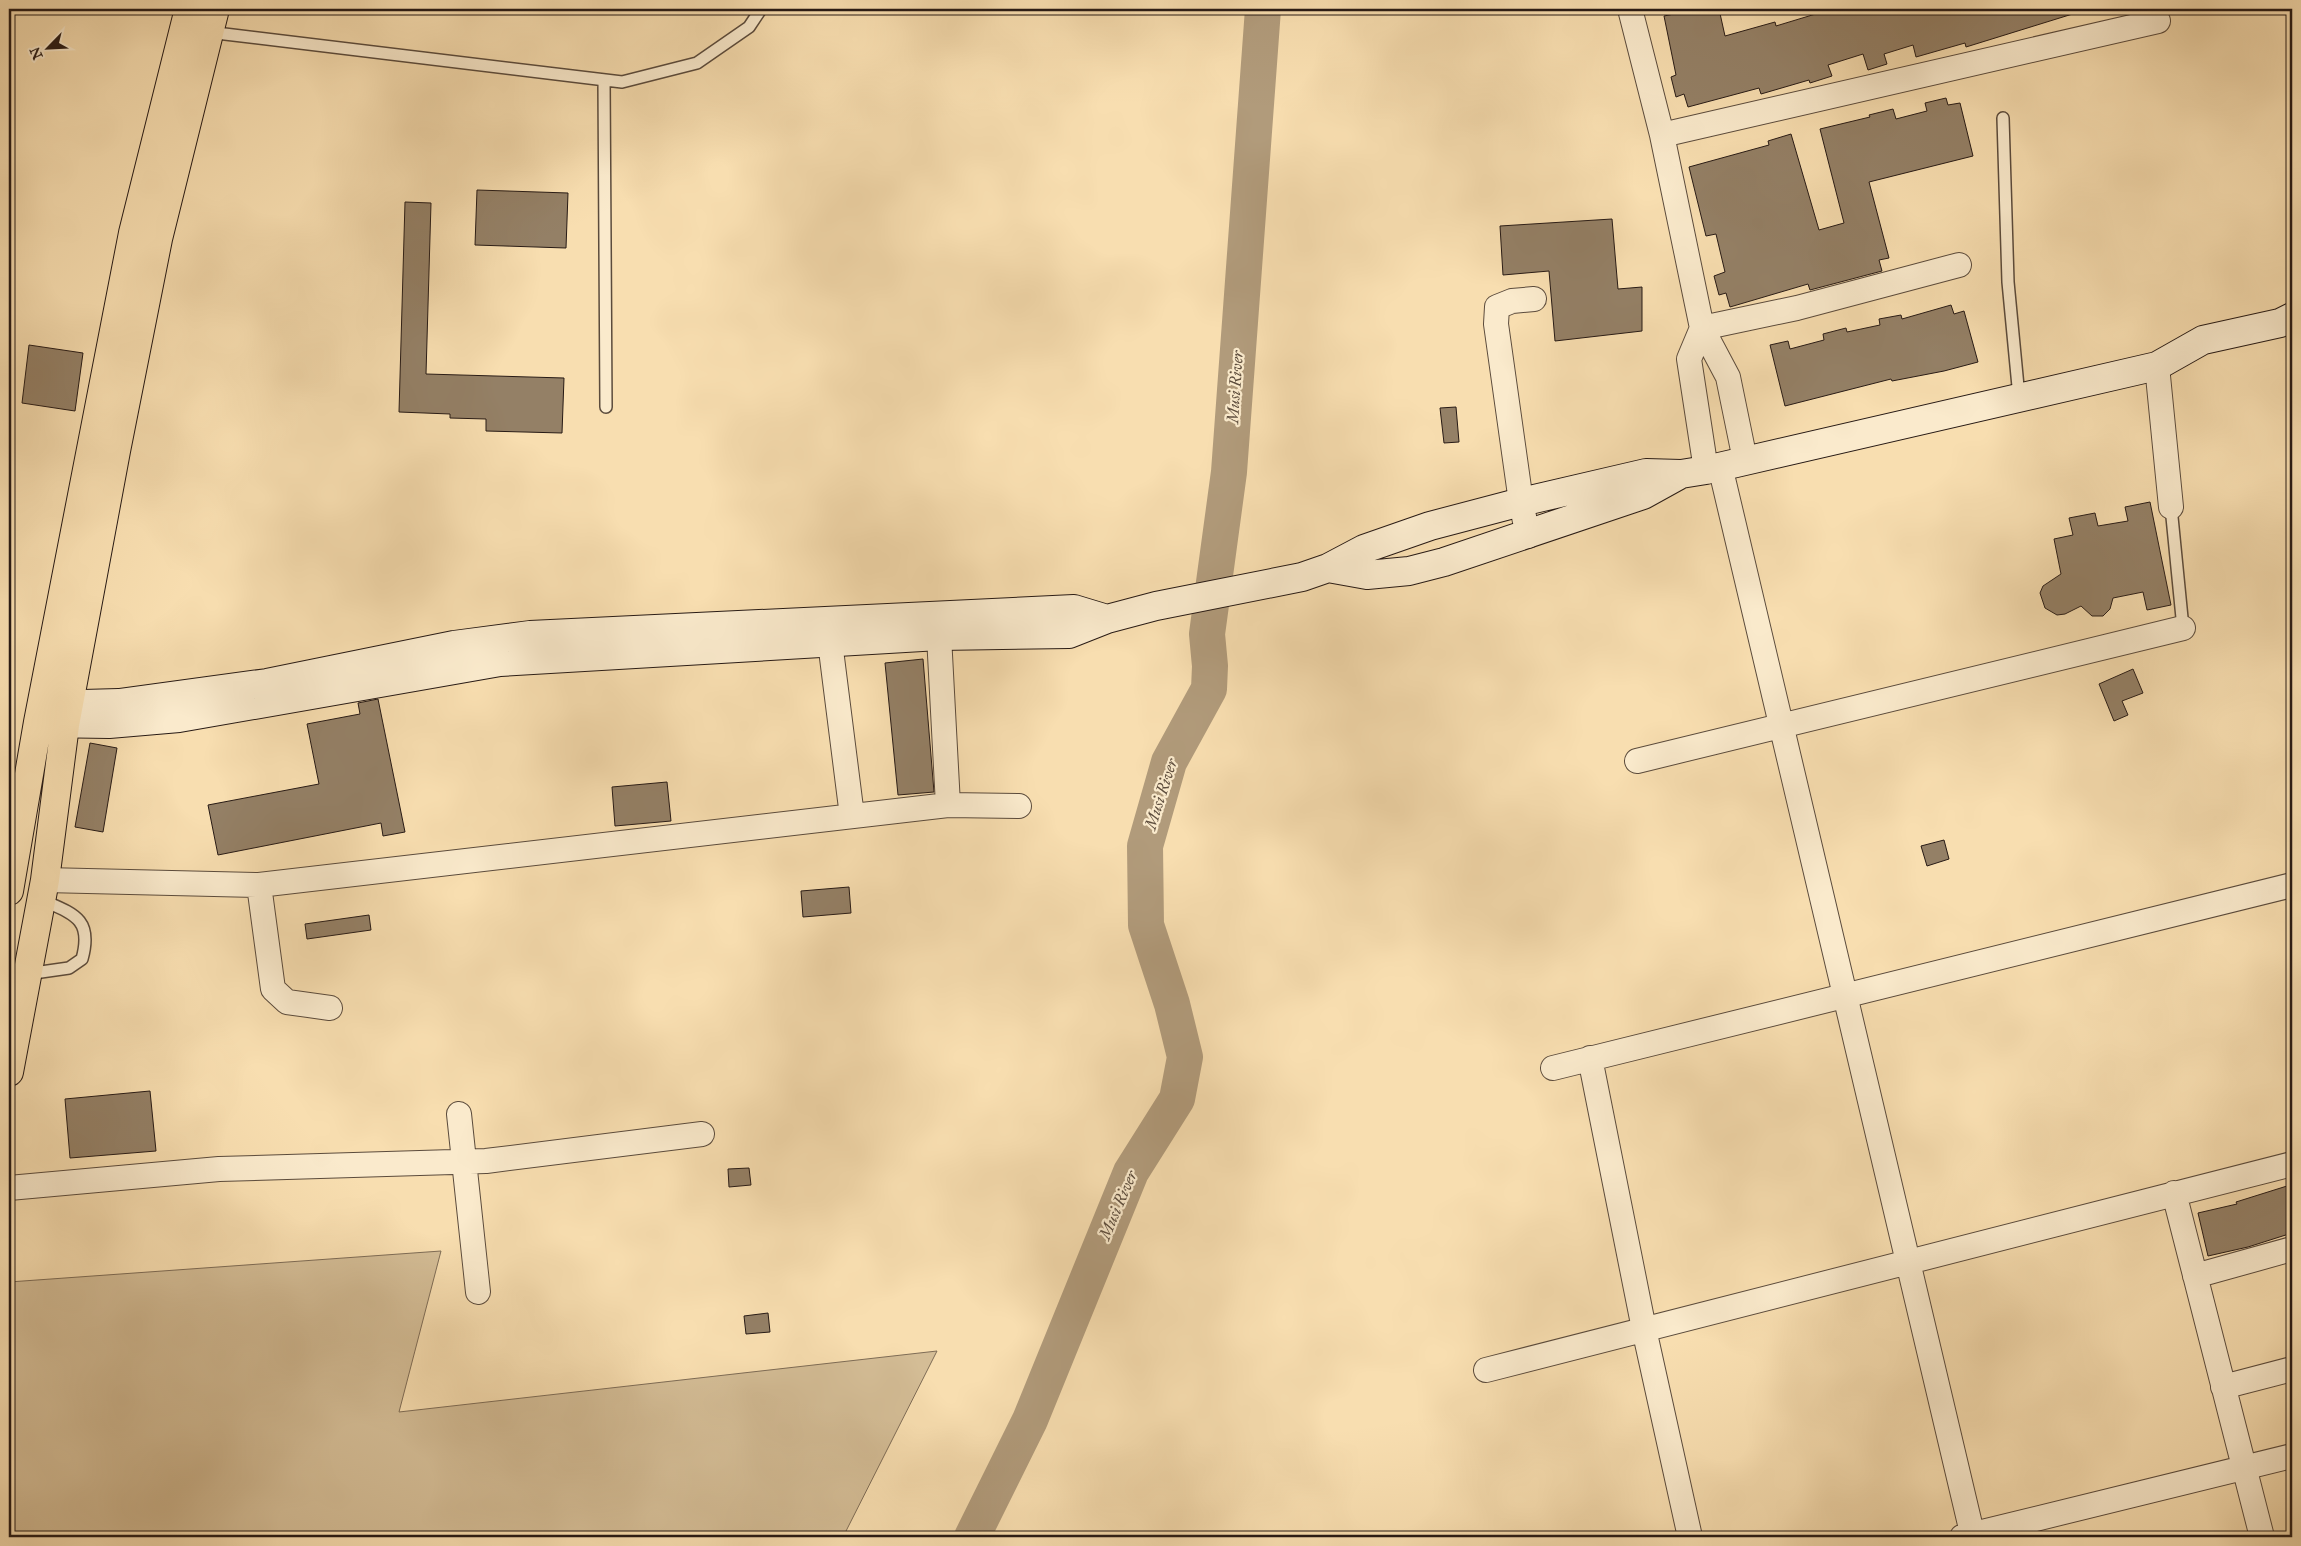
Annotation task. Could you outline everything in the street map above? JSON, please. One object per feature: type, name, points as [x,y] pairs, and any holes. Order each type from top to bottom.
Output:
[{"type":"main road","points":[[9,891],[40,714],[133,233],[199,19]]},
{"type":"main road","points":[[9,1072],[43,890],[67,715],[199,19]]},
{"type":"street","points":[[1630,9],[1662,135],[1702,328],[1728,376],[1713,467]]},
{"type":"street","points":[[1662,135],[2158,21]]},
{"type":"street","points":[[1702,328],[1797,308],[1959,265]]},
{"type":"street","points":[[1528,536],[1520,502],[1496,324],[1497,307],[1512,301],[1534,299]]},
{"type":"street","points":[[715,638],[830,642],[939,636],[1069,634],[1107,619],[1156,606],[1302,578],[1328,568],[1364,549],[1422,528],[1520,502],[1646,473],[1713,467],[2157,366],[2203,340],[2280,323],[2292,317]]},
{"type":"street","points":[[1702,328],[1690,359],[1713,467],[1781,726],[1908,1261],[1969,1536],[2292,1456]]},
{"type":"street","points":[[2157,366],[2171,507]]},
{"type":"street","points":[[1328,568],[1367,576],[1410,571],[1528,536],[1643,496],[1713,467]]},
{"type":"street","points":[[40,714],[67,715],[119,703],[195,704],[494,651],[715,638],[1074,609],[1107,619]]},
{"type":"street","points":[[1637,761],[2183,628]]},
{"type":"street","points":[[939,636],[948,805]]},
{"type":"street","points":[[830,642],[852,816]]},
{"type":"street","points":[[43,890],[259,885],[948,805],[1019,806]]},
{"type":"street","points":[[259,885],[273,990],[287,1002],[330,1008]]},
{"type":"street","points":[[1553,1068],[2292,885]]},
{"type":"street","points":[[1590,1058],[1644,1329],[1690,1537]]},
{"type":"street","points":[[459,1114],[478,1292]]},
{"type":"street","points":[[9,1188],[220,1169],[486,1161],[702,1134]]},
{"type":"street","points":[[1486,1370],[2292,1164]]},
{"type":"street","points":[[2174,1193],[2262,1537]]},
{"type":"street","points":[[2195,1276],[2292,1249]]},
{"type":"street","points":[[2223,1387],[2292,1369]]},
{"type":"lane","points":[[199,19],[622,82],[698,63],[749,27],[761,9]]},
{"type":"lane","points":[[604,80],[606,407]]},
{"type":"lane","points":[[2003,118],[2008,282],[2019,397]]},
{"type":"lane","points":[[2171,507],[2183,628]]},
{"type":"lane","points":[[27,974],[69,968],[82,960],[85,947],[85,928],[74,914],[43,890]]},
{"type":"shaded area","points":[[441,1251],[399,1412],[937,1351],[843,1537],[9,1537],[9,1282]]},
{"type":"building","points":[[1699,9],[1719,9],[1725,36],[1775,22],[1776,26],[1832,9],[2078,9],[2079,12],[1966,47],[1965,43],[1916,57],[1913,45],[1884,54],[1887,64],[1868,70],[1863,54],[1828,65],[1832,76],[1810,83],[1809,80],[1761,94],[1759,88],[1688,107],[1684,94],[1676,97],[1671,77],[1676,75],[1664,16]]},
{"type":"building","points":[[1946,98],[1948,105],[1960,103],[1973,156],[1869,182],[1889,258],[1879,260],[1882,271],[1810,290],[1808,284],[1730,307],[1726,293],[1719,295],[1714,276],[1725,272],[1716,234],[1706,236],[1689,167],[1769,145],[1768,141],[1791,134],[1819,230],[1844,223],[1820,129],[1870,117],[1869,115],[1893,109],[1896,119],[1927,111],[1925,103]]},
{"type":"building","points":[[477,190],[568,193],[566,248],[475,245]]},
{"type":"building","points":[[405,202],[431,203],[426,374],[564,378],[562,433],[486,431],[486,419],[450,418],[450,414],[399,412]]},
{"type":"building","points":[[1612,219],[1618,289],[1642,287],[1642,331],[1555,341],[1549,271],[1503,275],[1500,226]]},
{"type":"building","points":[[1951,305],[1954,314],[1964,311],[1978,362],[1944,371],[1892,381],[1891,379],[1785,406],[1770,345],[1788,341],[1790,349],[1824,340],[1823,334],[1846,328],[1847,332],[1880,325],[1879,319],[1901,315],[1902,319]]},
{"type":"building","points":[[29,345],[83,353],[75,411],[22,403]]},
{"type":"building","points":[[1456,407],[1459,442],[1444,443],[1440,408]]},
{"type":"building","points":[[2150,502],[2171,605],[2147,610],[2143,592],[2113,598],[2110,609],[2103,616],[2092,616],[2081,606],[2065,614],[2057,615],[2045,608],[2040,593],[2043,586],[2061,574],[2054,539],[2073,535],[2069,518],[2095,513],[2098,526],[2128,521],[2125,507]]},
{"type":"building","points":[[923,659],[934,792],[898,795],[885,663]]},
{"type":"building","points":[[2133,669],[2143,693],[2122,701],[2128,715],[2114,721],[2099,684]]},
{"type":"building","points":[[378,699],[405,832],[383,836],[381,823],[218,855],[208,805],[319,784],[307,724],[360,714],[358,703]]},
{"type":"building","points":[[90,743],[117,748],[103,832],[75,827]]},
{"type":"building","points":[[667,782],[671,821],[615,826],[612,787]]},
{"type":"building","points":[[1944,840],[1949,859],[1927,866],[1921,846]]},
{"type":"building","points":[[849,887],[851,913],[803,917],[801,891]]},
{"type":"building","points":[[369,915],[371,930],[307,939],[305,924]]},
{"type":"building","points":[[150,1091],[156,1151],[70,1158],[65,1099]]},
{"type":"building","points":[[749,1168],[751,1185],[729,1187],[728,1169]]},
{"type":"building","points":[[2292,1186],[2292,1233],[2248,1247],[2208,1256],[2198,1213],[2237,1204],[2236,1202]]},
{"type":"building","points":[[768,1313],[770,1332],[746,1334],[744,1316]]},
{"type":"waterway","name":"Musi River","points":[[972,1537],[1030,1420],[1131,1172],[1177,1099],[1185,1057],[1172,1004],[1146,925],[1145,846],[1169,762],[1209,689],[1210,666],[1207,634],[1229,472],[1263,9]]}]
